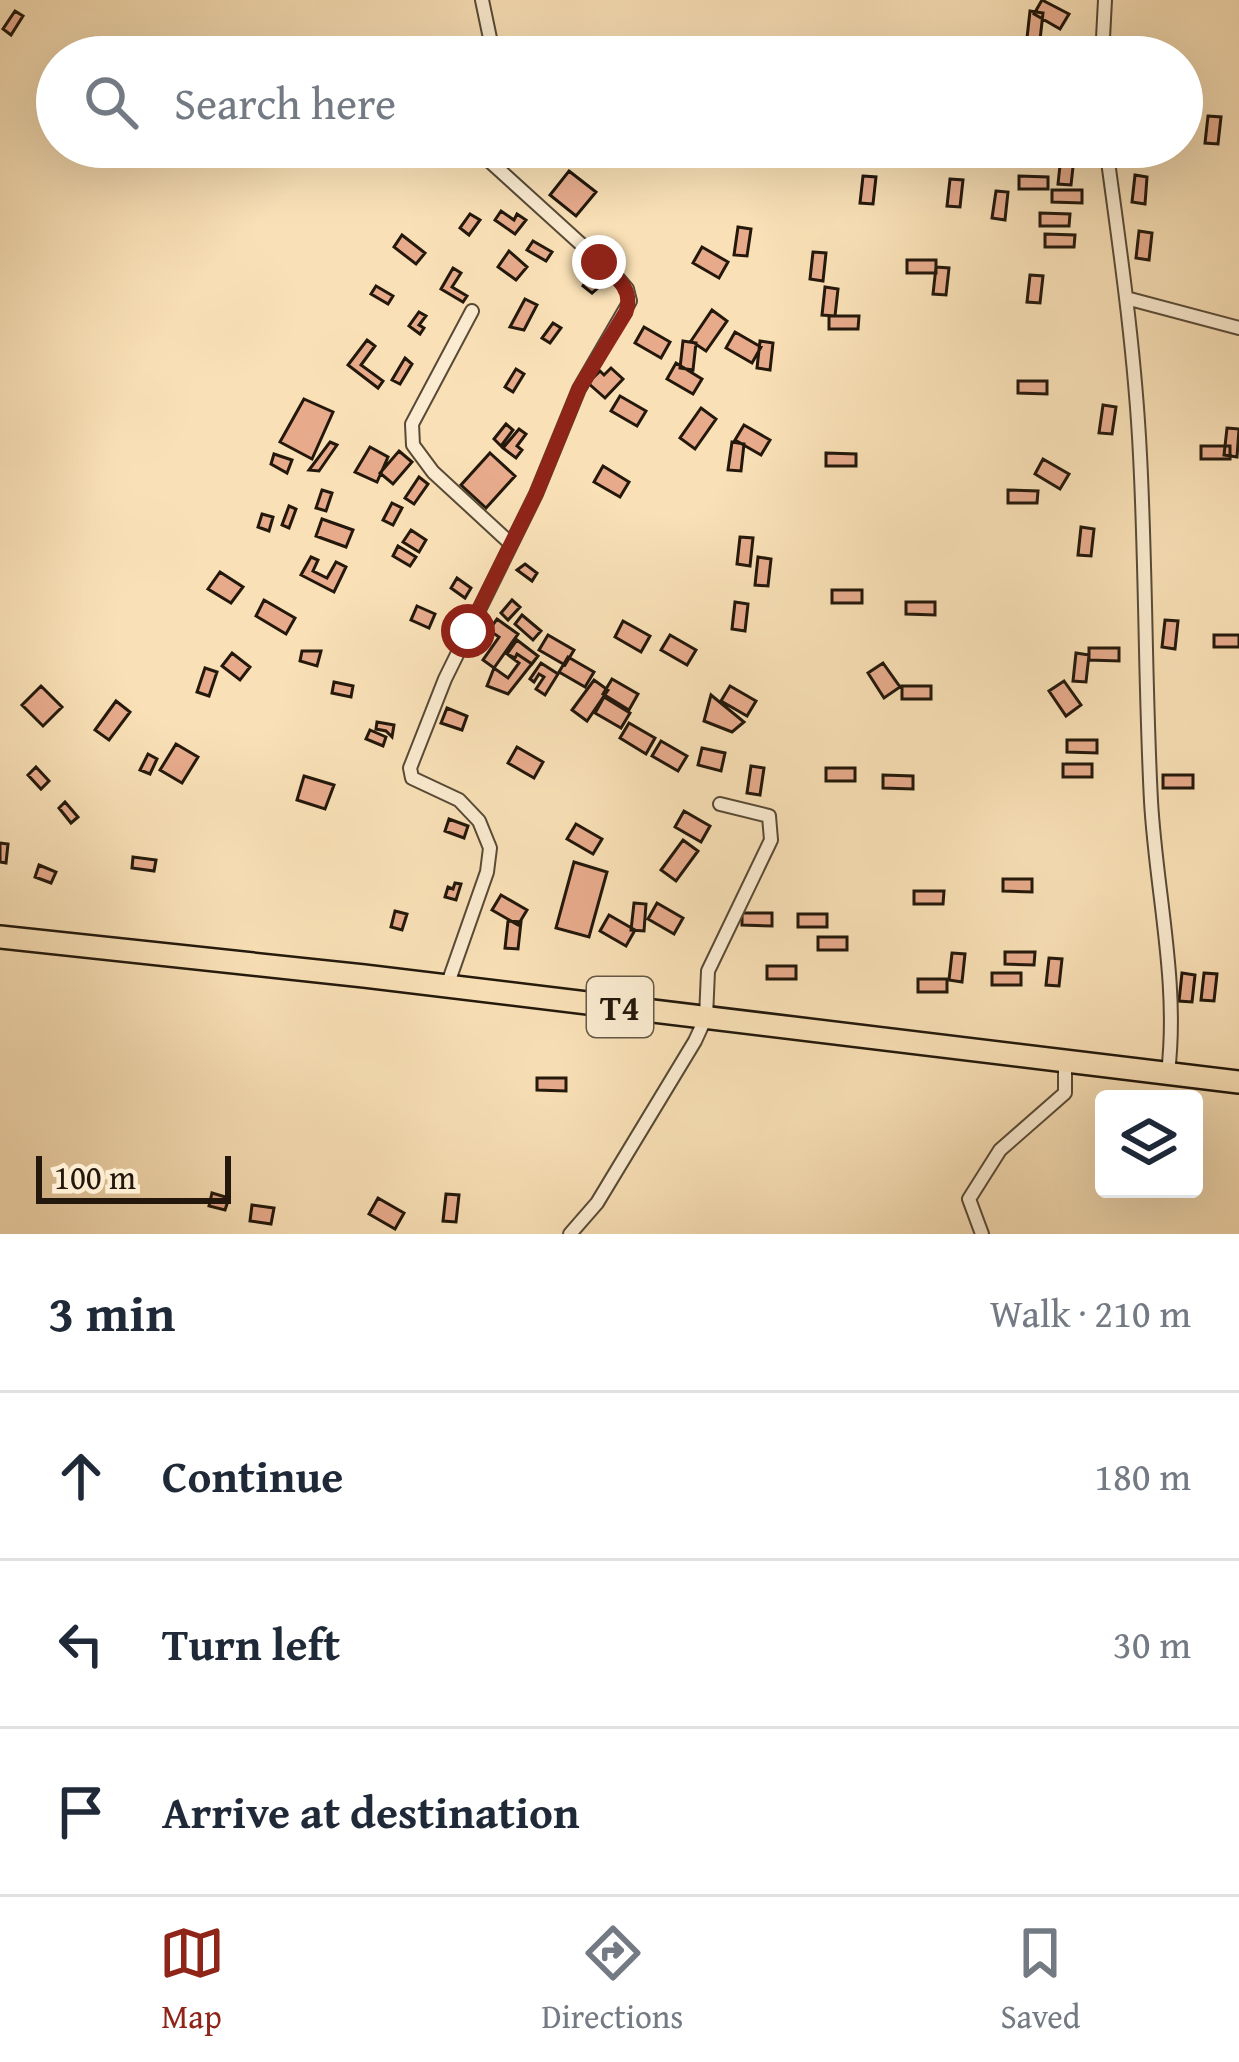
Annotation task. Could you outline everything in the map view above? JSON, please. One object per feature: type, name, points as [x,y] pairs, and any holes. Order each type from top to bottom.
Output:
[{"type":"highway","name":"T4","points":[[0,937],[1239,1082]]},
{"type":"street","points":[[482,0],[489,36]]},
{"type":"street","points":[[1103,36],[1106,0]]},
{"type":"street","points":[[447,986],[487,872],[490,848],[479,821],[458,800],[412,778],[410,768],[445,680],[536,494],[579,389],[630,301],[615,275],[497,168]]},
{"type":"street","points":[[1109,168],[1140,457],[1154,842],[1170,980],[1168,1072]]},
{"type":"street","points":[[1126,298],[1239,328]]},
{"type":"street","points":[[472,311],[412,424],[412,445],[452,491],[511,542]]},
{"type":"street","points":[[570,1234],[597,1203],[678,1073],[706,1017],[708,971],[770,840],[770,816],[720,804]]},
{"type":"street","points":[[982,1234],[969,1199],[1000,1150],[1065,1093],[1065,1061]]},
{"type":"building","points":[[1042,0],[1069,14],[1060,29],[1034,14]]},
{"type":"building","points":[[15,11],[23,16],[11,35],[3,29]]},
{"type":"building","points":[[1030,11],[1043,13],[1040,36],[1027,36]]},
{"type":"building","points":[[1208,116],[1221,117],[1218,144],[1205,143]]},
{"type":"building","points":[[1060,168],[1073,168],[1071,185],[1058,184]]},
{"type":"building","points":[[569,171],[596,192],[576,216],[550,195]]},
{"type":"building","points":[[1135,175],[1147,177],[1145,204],[1132,202]]},
{"type":"building","points":[[863,176],[876,177],[873,204],[860,203]]},
{"type":"building","points":[[1019,176],[1048,177],[1048,189],[1019,189]]},
{"type":"building","points":[[950,179],[963,180],[960,207],[947,206]]},
{"type":"building","points":[[1052,190],[1082,190],[1082,203],[1052,202]]},
{"type":"building","points":[[996,191],[1008,192],[1005,220],[992,218]]},
{"type":"building","points":[[501,211],[514,220],[517,214],[526,220],[515,234],[495,220]]},
{"type":"building","points":[[1040,213],[1070,214],[1069,226],[1040,226]]},
{"type":"building","points":[[470,214],[480,220],[469,235],[460,228]]},
{"type":"building","points":[[738,227],[751,229],[747,256],[734,255]]},
{"type":"building","points":[[1139,231],[1152,233],[1149,260],[1136,258]]},
{"type":"building","points":[[1045,234],[1075,235],[1074,247],[1045,247]]},
{"type":"building","points":[[402,235],[425,253],[416,264],[394,247]]},
{"type":"building","points":[[533,241],[552,252],[546,261],[527,250]]},
{"type":"building","points":[[702,247],[728,262],[719,278],[693,263]]},
{"type":"building","points":[[509,251],[527,267],[516,280],[498,267]]},
{"type":"building","points":[[813,252],[826,253],[823,281],[810,279]]},
{"type":"building","points":[[907,260],[936,260],[936,273],[907,273]]},
{"type":"building","points":[[936,267],[949,268],[946,295],[933,294]]},
{"type":"building","points":[[453,268],[461,273],[452,287],[467,296],[463,302],[441,289]]},
{"type":"building","points":[[595,268],[609,278],[592,293],[583,286]]},
{"type":"building","points":[[1030,275],[1043,276],[1040,303],[1027,302]]},
{"type":"building","points":[[376,286],[393,296],[388,304],[371,294]]},
{"type":"building","points":[[825,287],[838,289],[835,316],[822,315]]},
{"type":"building","points":[[525,299],[537,305],[524,330],[510,327]]},
{"type":"building","points":[[712,310],[727,321],[706,351],[691,341]]},
{"type":"building","points":[[419,312],[426,316],[419,325],[424,328],[420,334],[409,326]]},
{"type":"building","points":[[829,316],[859,316],[858,329],[829,329]]},
{"type":"building","points":[[553,323],[561,328],[550,343],[542,338]]},
{"type":"building","points":[[644,327],[670,342],[661,358],[635,343]]},
{"type":"building","points":[[735,332],[761,347],[752,363],[726,348]]},
{"type":"building","points":[[367,340],[375,346],[361,365],[383,381],[378,388],[348,365]]},
{"type":"building","points":[[683,341],[696,343],[693,370],[680,368]]},
{"type":"building","points":[[760,341],[773,343],[770,370],[757,368]]},
{"type":"building","points":[[405,358],[412,364],[400,384],[392,380]]},
{"type":"building","points":[[676,363],[702,379],[693,394],[667,379]]},
{"type":"building","points":[[611,368],[623,379],[605,398],[588,383]]},
{"type":"building","points":[[516,369],[524,374],[513,392],[505,387]]},
{"type":"building","points":[[1018,381],[1047,381],[1047,394],[1018,393]]},
{"type":"building","points":[[620,396],[646,411],[637,426],[611,411]]},
{"type":"building","points":[[304,399],[333,412],[312,459],[280,442]]},
{"type":"building","points":[[1103,405],[1116,407],[1112,434],[1099,433]]},
{"type":"building","points":[[701,408],[716,419],[695,449],[680,438]]},
{"type":"building","points":[[506,424],[513,430],[501,446],[494,439]]},
{"type":"building","points":[[744,425],[770,440],[761,455],[735,440]]},
{"type":"building","points":[[1227,428],[1239,429],[1237,457],[1224,455]]},
{"type":"building","points":[[519,429],[526,434],[517,446],[522,450],[516,458],[503,448]]},
{"type":"building","points":[[330,442],[337,445],[319,471],[309,470]]},
{"type":"building","points":[[732,442],[744,444],[741,471],[728,470]]},
{"type":"building","points":[[1201,446],[1230,446],[1230,459],[1201,459]]},
{"type":"building","points":[[370,447],[388,457],[377,482],[355,472]]},
{"type":"building","points":[[399,451],[412,462],[393,484],[380,473]]},
{"type":"building","points":[[490,453],[515,476],[486,508],[461,485]]},
{"type":"building","points":[[826,453],[856,454],[856,466],[826,466]]},
{"type":"building","points":[[274,454],[292,460],[287,473],[271,464]]},
{"type":"building","points":[[1043,459],[1069,474],[1060,489],[1035,474]]},
{"type":"building","points":[[603,466],[629,482],[620,497],[594,482]]},
{"type":"building","points":[[419,477],[428,484],[414,504],[405,498]]},
{"type":"building","points":[[322,490],[332,493],[326,511],[316,508]]},
{"type":"building","points":[[1008,490],[1038,491],[1037,503],[1008,503]]},
{"type":"building","points":[[392,503],[402,508],[393,525],[383,520]]},
{"type":"building","points":[[289,506],[296,509],[289,528],[282,525]]},
{"type":"building","points":[[262,514],[273,517],[269,531],[258,527]]},
{"type":"building","points":[[322,519],[353,530],[346,547],[316,536]]},
{"type":"building","points":[[1081,527],[1094,529],[1091,556],[1078,555]]},
{"type":"building","points":[[411,530],[426,540],[419,552],[403,542]]},
{"type":"building","points":[[740,537],[753,538],[750,566],[737,564]]},
{"type":"building","points":[[398,546],[416,557],[410,566],[393,556]]},
{"type":"building","points":[[311,557],[318,560],[313,571],[327,578],[336,562],[346,567],[334,592],[301,575]]},
{"type":"building","points":[[758,557],[771,559],[768,586],[755,585]]},
{"type":"building","points":[[525,564],[537,573],[532,581],[517,570]]},
{"type":"building","points":[[220,572],[243,587],[231,603],[208,589]]},
{"type":"building","points":[[457,578],[471,588],[465,598],[451,588]]},
{"type":"building","points":[[832,590],[862,590],[862,603],[832,603]]},
{"type":"building","points":[[264,600],[295,618],[286,634],[256,616]]},
{"type":"building","points":[[512,600],[520,607],[508,620],[501,613]]},
{"type":"building","points":[[735,602],[748,604],[745,631],[732,629]]},
{"type":"building","points":[[906,602],[935,602],[935,615],[906,614]]},
{"type":"building","points":[[417,606],[435,614],[429,628],[411,620]]},
{"type":"building","points":[[522,615],[541,631],[533,640],[515,624]]},
{"type":"building","points":[[497,619],[518,634],[494,668],[483,660],[499,637],[489,630]]},
{"type":"building","points":[[1165,620],[1178,621],[1175,649],[1162,647]]},
{"type":"building","points":[[623,621],[650,636],[641,652],[615,637]]},
{"type":"building","points":[[548,635],[574,650],[565,665],[539,650]]},
{"type":"building","points":[[670,635],[696,650],[687,665],[661,650]]},
{"type":"building","points":[[1214,635],[1239,635],[1239,647],[1214,647]]},
{"type":"building","points":[[517,640],[538,656],[532,664],[517,654],[515,658],[507,654]]},
{"type":"building","points":[[517,640],[538,656],[508,694],[487,686],[494,668],[508,678],[519,663],[507,654]]},
{"type":"building","points":[[1089,648],[1119,648],[1119,661],[1089,660]]},
{"type":"building","points":[[302,651],[321,651],[317,666],[300,661]]},
{"type":"building","points":[[232,653],[250,667],[240,680],[222,666]]},
{"type":"building","points":[[1076,653],[1089,655],[1086,682],[1073,681]]},
{"type":"building","points":[[568,657],[594,672],[585,687],[559,672]]},
{"type":"building","points":[[541,663],[558,674],[545,695],[536,689],[544,677],[539,674],[534,682],[530,679]]},
{"type":"building","points":[[883,663],[900,687],[884,698],[868,673]]},
{"type":"building","points":[[205,668],[217,672],[209,696],[197,692]]},
{"type":"building","points":[[612,679],[638,694],[629,710],[603,694]]},
{"type":"building","points":[[594,680],[608,690],[587,721],[572,710]]},
{"type":"building","points":[[1064,681],[1081,705],[1066,716],[1049,691]]},
{"type":"building","points":[[334,682],[353,686],[351,697],[332,693]]},
{"type":"building","points":[[41,686],[62,707],[43,726],[22,705]]},
{"type":"building","points":[[730,686],[756,701],[747,716],[721,701]]},
{"type":"building","points":[[902,686],[931,686],[931,699],[902,699]]},
{"type":"building","points":[[711,695],[744,722],[732,732],[704,721]]},
{"type":"building","points":[[604,697],[630,713],[621,728],[595,713]]},
{"type":"building","points":[[116,701],[130,712],[109,740],[95,730]]},
{"type":"building","points":[[447,708],[467,716],[462,730],[441,723]]},
{"type":"building","points":[[377,722],[394,725],[392,737],[376,729]]},
{"type":"building","points":[[629,723],[655,738],[646,754],[620,738]]},
{"type":"building","points":[[370,730],[386,737],[383,746],[366,739]]},
{"type":"building","points":[[1067,740],[1097,740],[1097,753],[1067,752]]},
{"type":"building","points":[[661,741],[687,756],[678,771],[652,756]]},
{"type":"building","points":[[176,744],[198,757],[182,783],[160,770]]},
{"type":"building","points":[[517,747],[543,762],[534,778],[508,763]]},
{"type":"building","points":[[702,748],[725,753],[721,771],[698,765]]},
{"type":"building","points":[[148,754],[157,759],[150,774],[140,770]]},
{"type":"building","points":[[1063,764],[1092,764],[1092,777],[1063,777]]},
{"type":"building","points":[[751,766],[764,768],[760,795],[747,793]]},
{"type":"building","points":[[36,767],[49,781],[41,789],[28,775]]},
{"type":"building","points":[[826,768],[855,768],[855,781],[826,781]]},
{"type":"building","points":[[883,775],[913,776],[913,789],[883,788]]},
{"type":"building","points":[[1163,775],[1193,775],[1193,788],[1163,788]]},
{"type":"building","points":[[304,776],[334,785],[325,809],[297,800]]},
{"type":"building","points":[[65,802],[78,817],[71,823],[59,808]]},
{"type":"building","points":[[684,811],[710,826],[701,842],[675,827]]},
{"type":"building","points":[[449,819],[468,826],[464,838],[445,831]]},
{"type":"building","points":[[576,824],[602,839],[593,854],[567,839]]},
{"type":"building","points":[[683,840],[698,851],[676,881],[661,870]]},
{"type":"building","points":[[0,843],[8,844],[6,863],[0,862]]},
{"type":"building","points":[[133,857],[156,860],[154,871],[132,868]]},
{"type":"building","points":[[574,862],[607,872],[589,937],[556,928]]},
{"type":"building","points":[[39,865],[56,872],[51,883],[35,877]]},
{"type":"building","points":[[1003,879],[1032,879],[1032,892],[1003,891]]},
{"type":"building","points":[[455,883],[461,884],[456,900],[445,897],[448,887],[453,889]]},
{"type":"building","points":[[914,891],[944,891],[943,904],[914,904]]},
{"type":"building","points":[[501,895],[527,910],[518,925],[492,910]]},
{"type":"building","points":[[634,903],[646,904],[644,931],[631,930]]},
{"type":"building","points":[[657,903],[683,918],[674,934],[648,919]]},
{"type":"building","points":[[395,911],[407,914],[402,930],[391,927]]},
{"type":"building","points":[[742,913],[772,913],[772,926],[742,925]]},
{"type":"building","points":[[798,914],[827,914],[827,927],[798,927]]},
{"type":"building","points":[[609,915],[635,930],[626,946],[600,931]]},
{"type":"building","points":[[508,921],[521,922],[518,949],[505,948]]},
{"type":"building","points":[[818,937],[847,937],[847,950],[818,950]]},
{"type":"building","points":[[1005,952],[1035,952],[1034,965],[1005,964]]},
{"type":"building","points":[[952,953],[965,954],[962,982],[949,980]]},
{"type":"building","points":[[1049,958],[1062,959],[1059,986],[1046,985]]},
{"type":"building","points":[[767,966],[796,966],[796,979],[767,979]]},
{"type":"building","points":[[992,973],[1021,973],[1021,985],[992,985]]},
{"type":"building","points":[[1182,973],[1195,975],[1192,1002],[1179,1001]]},
{"type":"building","points":[[1204,973],[1217,974],[1214,1001],[1201,1000]]},
{"type":"building","points":[[918,979],[947,979],[947,992],[918,992]]},
{"type":"building","points":[[537,1078],[566,1078],[566,1091],[537,1090]]},
{"type":"building","points":[[212,1193],[229,1198],[225,1210],[209,1206]]},
{"type":"building","points":[[446,1194],[459,1195],[456,1222],[443,1221]]},
{"type":"building","points":[[378,1198],[404,1213],[395,1229],[369,1214]]},
{"type":"building","points":[[252,1205],[274,1208],[271,1224],[250,1221]]},
{"type":"route","points":[[468,631],[536,494],[579,389],[630,301],[627,289],[599,262]]}]
